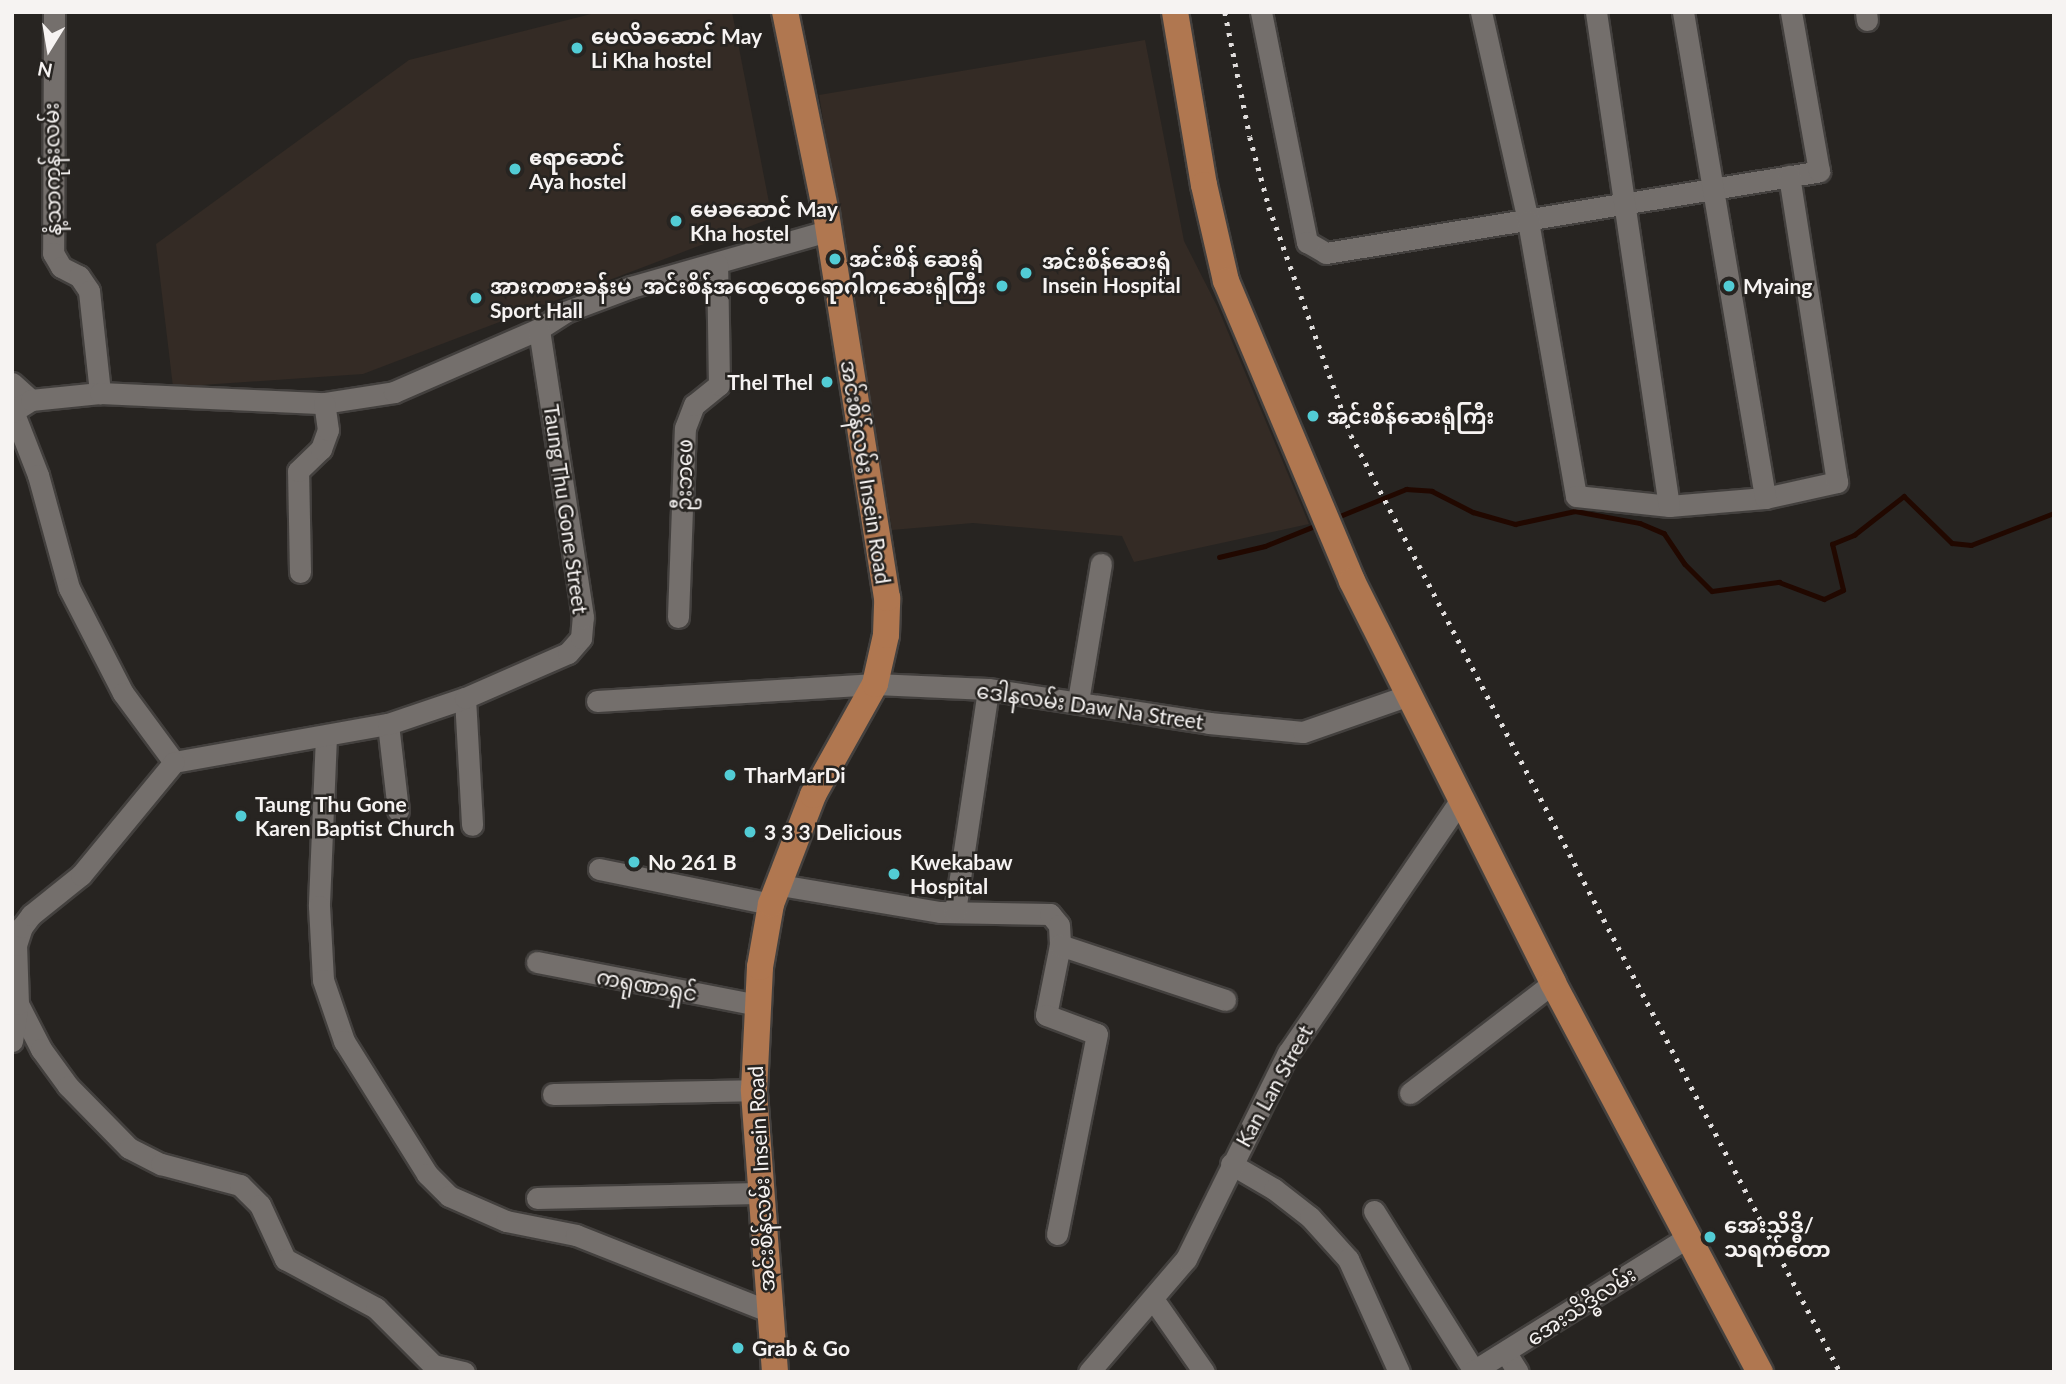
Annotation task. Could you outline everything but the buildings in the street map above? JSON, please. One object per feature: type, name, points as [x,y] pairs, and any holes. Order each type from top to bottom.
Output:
[{"type":"main road","name":"အင်းစိန်လမ်း Insein Road","points":[[775,1372],[758,1193],[754,1090],[758,1005],[776,894],[813,795],[875,684],[886,635],[883,553],[828,231],[785,12]]},
{"type":"main road","points":[[1175,12],[1204,185],[1226,281],[1325,516],[1409,695],[1553,983],[1760,1372]]},
{"type":"street","name":"နံ့သာကုန်းလမ်း","points":[[54,12],[53,253],[61,267],[79,276],[89,291],[100,393]]},
{"type":"street","points":[[1261,12],[1307,242],[1314,249],[1326,253],[1819,171],[1791,12]]},
{"type":"street","points":[[1481,12],[1528,221],[1576,496],[1669,506],[1765,498],[1837,482],[1789,176]]},
{"type":"street","points":[[1596,12],[1669,506]]},
{"type":"street","points":[[1683,12],[1765,498]]},
{"type":"street","points":[[12,1041],[18,1004],[14,945],[31,915],[82,875],[174,762],[123,693],[69,587],[38,475],[13,411],[31,400],[100,393],[324,403],[394,392],[539,329],[565,312],[631,287],[828,231]]},
{"type":"street","name":"ဦးဘဖေ","points":[[678,617],[685,428],[694,405],[719,385],[718,264]]},
{"type":"street","name":"Taung Thu Gone Street","points":[[174,762],[388,724],[465,698],[568,653],[581,638],[583,617],[539,329]]},
{"type":"street","points":[[12,383],[31,400]]},
{"type":"street","points":[[300,572],[298,471],[321,449],[328,430],[324,403]]},
{"type":"street","points":[[1078,701],[1101,565]]},
{"type":"street","name":"ဒေါနလမ်း Daw Na Street","points":[[597,701],[875,684],[988,689],[1209,723],[1303,732],[1409,695]]},
{"type":"street","points":[[955,911],[988,689]]},
{"type":"street","points":[[465,698],[472,825]]},
{"type":"street","points":[[388,724],[398,810]]},
{"type":"street","points":[[327,736],[319,906],[323,980],[344,1041],[427,1174],[449,1196],[506,1221],[576,1235],[768,1311]]},
{"type":"street","name":"Kan Lan Street","points":[[1089,1372],[1186,1259],[1288,1053],[1461,799]]},
{"type":"street","points":[[599,869],[776,894],[955,911],[1050,915],[1059,925],[1060,945],[1046,1015],[1097,1034],[1057,1234]]},
{"type":"street","points":[[1060,945],[1225,1000]]},
{"type":"street","name":"ကရုဏာရှင်","points":[[537,962],[758,1005]]},
{"type":"street","points":[[1410,1093],[1553,983]]},
{"type":"street","points":[[18,1004],[41,1049],[68,1086],[129,1147],[161,1164],[240,1185],[260,1205],[285,1259],[376,1307],[433,1365],[464,1372]]},
{"type":"street","points":[[552,1094],[754,1090]]},
{"type":"street","points":[[1231,1164],[1274,1189],[1310,1217],[1348,1259],[1399,1372]]},
{"type":"street","points":[[537,1198],[758,1193]]},
{"type":"street","points":[[1374,1211],[1473,1371]]},
{"type":"street","name":"အေးသိဒ္ဓိလမ်း","points":[[1473,1371],[1506,1353],[1688,1237]]},
{"type":"street","points":[[1153,1298],[1204,1372]]},
{"type":"street","points":[[1506,1353],[1518,1372]]},
{"type":"shaded area","points":[[599,12],[732,12],[772,218],[363,374],[173,387],[156,244],[409,60]]},
{"type":"shaded area","name":"အင်းစိန်ဆေးရုံ Insein Hospital","points":[[1145,40],[1184,241],[1217,306],[1309,524],[1134,562],[1122,536],[973,523],[892,530],[819,95]]},
{"type":"waterway","points":[[1335,518],[1406,489],[1432,491],[1473,512],[1515,524],[1575,511],[1640,523],[1664,533],[1685,564],[1712,591],[1779,582],[1824,599],[1843,590],[1832,544],[1854,535],[1904,496],[1952,543],[1971,545],[2054,513]]},
{"type":"waterway","points":[[1219,557],[1265,546],[1317,525]]},
{"type":"railway","points":[[1225,12],[1250,137],[1269,207],[1351,435],[1840,1372]]},
{"type":"place","name":"မေလိခဆောင် May Li Kha hostel","points":[[577,48]]},
{"type":"place","name":"ဧရာဆောင် Aya hostel","points":[[515,169]]},
{"type":"place","name":"မေခဆောင် May Kha hostel","points":[[676,221]]},
{"type":"place","name":"အင်းစိန် ဆေးရုံ","points":[[835,259]]},
{"type":"place","name":"အင်းစိန်ဆေးရုံ Insein Hospital","points":[[1026,273]]},
{"type":"place","name":"အင်းစိန်အထွေထွေရောဂါကုဆေးရုံကြီး","points":[[1002,286]]},
{"type":"place","name":"Myaing","points":[[1729,286]]},
{"type":"place","name":"အားကစားခန်းမ Sport Hall","points":[[476,298]]},
{"type":"place","name":"Thel Thel","points":[[827,382]]},
{"type":"place","name":"အင်းစိန်ဆေးရုံကြီး","points":[[1313,416]]},
{"type":"place","name":"TharMarDi","points":[[730,775]]},
{"type":"place","name":"Taung Thu Gone Karen Baptist Church","points":[[241,816]]},
{"type":"place","name":"3 3 3 Delicious","points":[[750,832]]},
{"type":"place","name":"No 261 B","points":[[634,862]]},
{"type":"place","name":"Kwekabaw Hospital","points":[[894,874]]},
{"type":"place","name":"အေးသိဒ္ဓိ/ သရက်တော","points":[[1710,1237]]},
{"type":"place","name":"Grab & Go","points":[[738,1348]]}]
